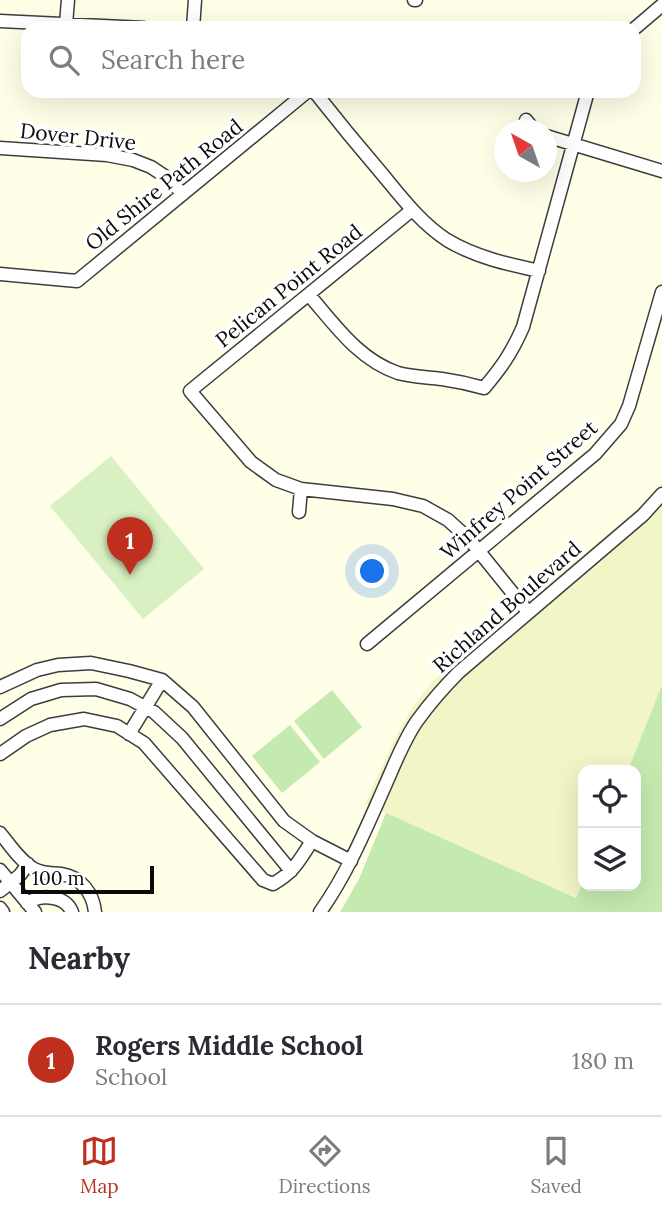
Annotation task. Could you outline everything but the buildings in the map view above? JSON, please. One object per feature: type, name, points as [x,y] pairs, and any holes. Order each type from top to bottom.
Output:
[{"type":"street","points":[[66,21],[68,0]]},
{"type":"street","points":[[194,21],[195,0]]},
{"type":"street","points":[[641,23],[662,5]]},
{"type":"street","points":[[0,21],[21,22]]},
{"type":"street","name":"Old Shire Path Road","points":[[0,274],[78,281],[300,98]]},
{"type":"street","points":[[320,98],[412,210],[431,229],[470,252],[539,271]]},
{"type":"street","points":[[309,295],[361,353],[382,367],[401,374],[458,381],[484,388],[504,364],[523,327],[586,98]]},
{"type":"street","points":[[557,139],[662,171]]},
{"type":"street","name":"Dover Drive","points":[[0,148],[107,155],[133,160],[166,177],[183,194]]},
{"type":"street","name":"Pelican Point Road","points":[[301,489],[276,480],[251,462],[190,391],[412,210]]},
{"type":"street","name":"Winfrey Point Street","points":[[367,644],[596,454],[621,424],[629,406],[662,292]]},
{"type":"street","points":[[299,512],[301,489],[393,499],[423,506],[448,520],[479,551],[528,612]]},
{"type":"street","name":"Richland Boulevard","points":[[320,912],[351,860],[397,758],[416,723],[436,695],[528,612],[643,515],[662,494]]},
{"type":"street","points":[[0,687],[37,670],[58,665],[91,663],[162,680],[193,707],[284,821],[312,841],[351,860]]},
{"type":"street","points":[[129,733],[162,680]]},
{"type":"street","points":[[0,719],[31,699],[61,690],[96,689],[130,699],[146,707],[182,738],[291,871]]},
{"type":"street","points":[[0,754],[26,736],[50,725],[84,719],[117,726],[144,743],[263,880],[273,884],[287,876],[312,841]]},
{"type":"street","points":[[0,833],[28,864],[45,873],[68,876],[81,883],[90,894],[95,912]]},
{"type":"street","points":[[5,887],[23,872],[28,864]]},
{"type":"street","points":[[0,870],[5,887],[31,907],[41,897],[61,900],[72,912]]},
{"type":"green space","points":[[111,456],[204,569],[143,619],[50,506]]},
{"type":"green space","points":[[662,484],[662,685],[630,765],[578,765],[580,891],[577,898],[365,804],[412,707],[434,680],[457,658],[629,517]]},
{"type":"green space","points":[[662,685],[662,912],[340,912],[359,879],[386,813],[576,898],[579,891],[641,891],[641,765],[630,765]]},
{"type":"green space","points":[[332,690],[362,727],[324,759],[294,721]]},
{"type":"green space","points":[[290,725],[320,762],[282,793],[252,756]]},
{"type":"place","name":"Rogers Middle School","points":[[130,575]]}]
